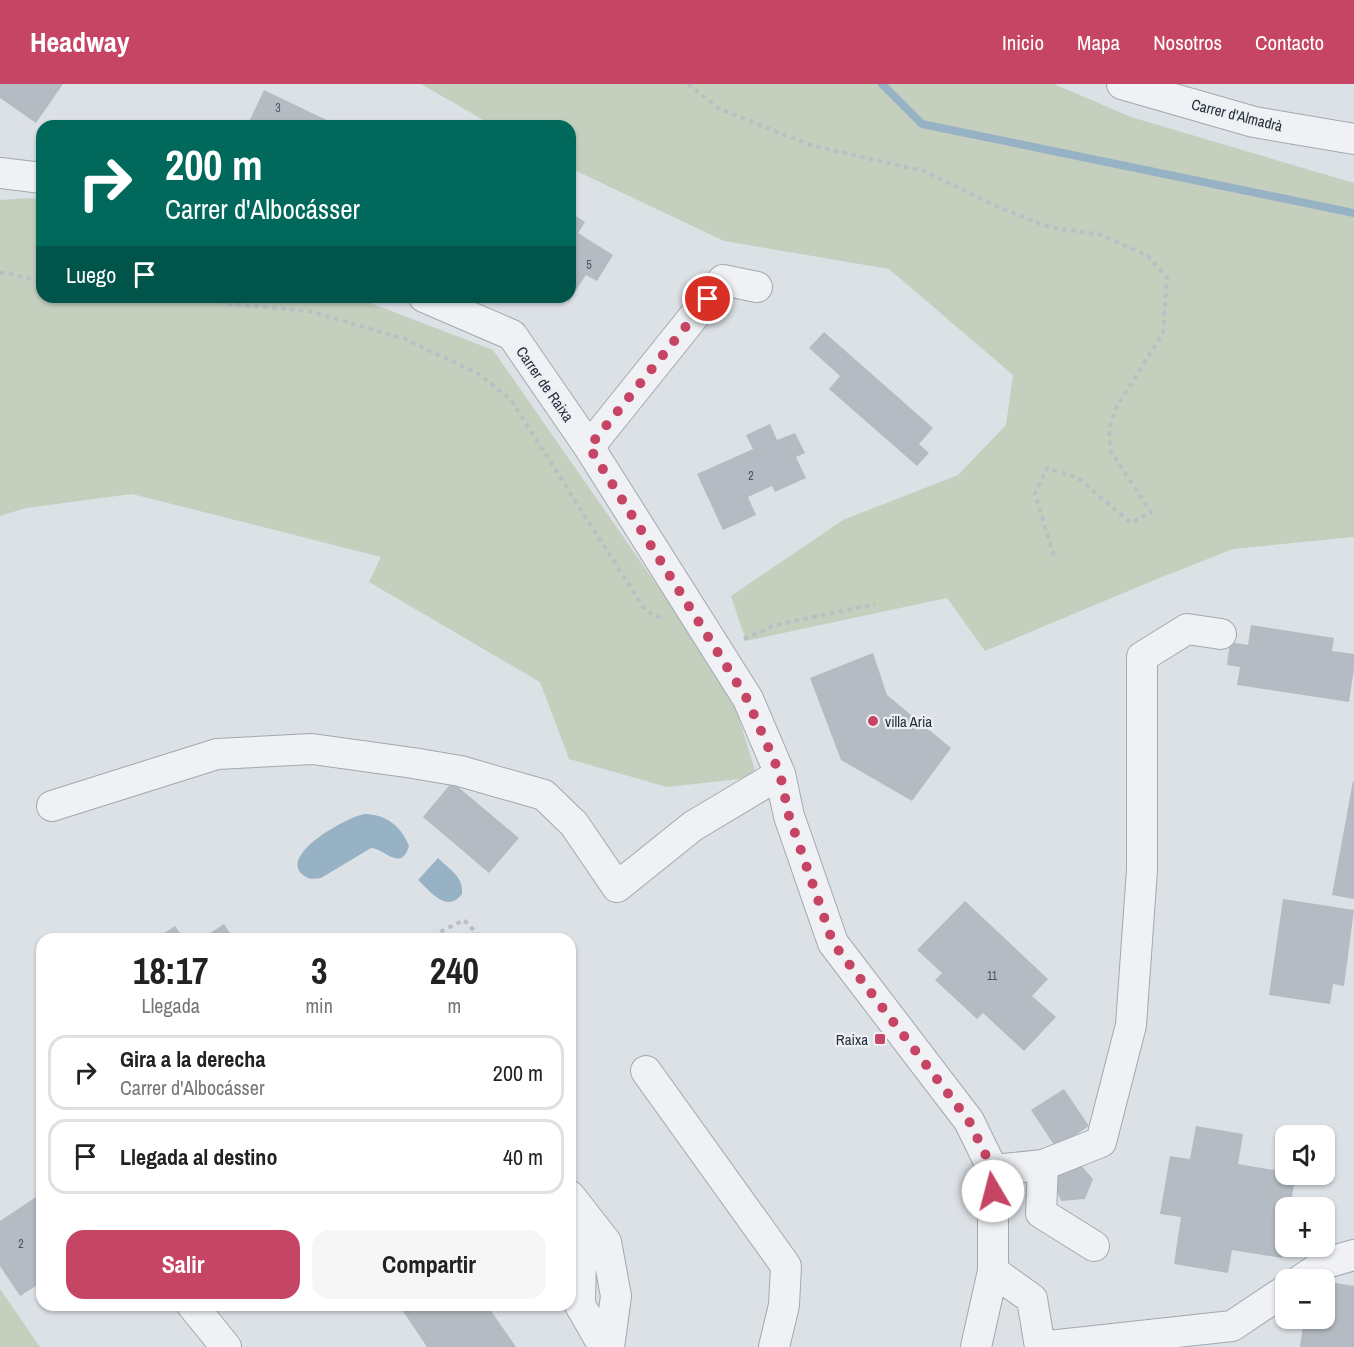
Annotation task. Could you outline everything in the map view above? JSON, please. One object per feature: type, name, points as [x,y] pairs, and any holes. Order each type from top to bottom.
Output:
[{"type":"street","name":"Carrer d'Almadrà","points":[[1122,84],[1254,122],[1354,139]]},
{"type":"street","points":[[0,173],[36,177]]},
{"type":"street","points":[[589,447],[723,280],[757,287]]},
{"type":"street","name":"Carrer de Raixa","points":[[438,303],[512,336],[589,447],[701,622],[747,699],[780,774],[789,816],[833,943],[969,1121],[993,1170],[993,1271],[976,1347]]},
{"type":"street","points":[[993,1170],[1043,1165],[1101,1142],[1131,1025],[1142,870],[1142,657],[1187,629],[1221,634]]},
{"type":"street","points":[[52,806],[216,754],[312,749],[402,761],[460,771],[544,795],[574,824],[617,887],[693,826],[780,774]]},
{"type":"street","points":[[646,1071],[786,1266],[784,1305],[774,1347]]},
{"type":"street","points":[[1043,1165],[1041,1213],[1094,1246]]},
{"type":"street","points":[[576,1204],[580,1305],[604,1347]]},
{"type":"street","points":[[576,1204],[606,1242],[616,1296],[609,1347]]},
{"type":"street","points":[[1317,1269],[1326,1263],[1354,1255]]},
{"type":"street","points":[[993,1271],[1032,1299],[1040,1347],[1232,1326],[1275,1297]]},
{"type":"street","points":[[197,1311],[226,1347]]},
{"type":"path","points":[[688,84],[718,108],[810,145],[924,171],[998,207],[1048,227],[1102,235],[1148,256],[1167,278],[1163,333],[1116,408],[1109,429],[1111,452],[1151,512],[1131,523],[1078,478],[1047,468],[1035,494],[1055,560]]},
{"type":"path","points":[[0,273],[36,280]]},
{"type":"path","points":[[222,303],[309,311],[405,339],[479,374],[511,400],[645,610],[666,621],[681,619],[701,622]]},
{"type":"path","points":[[741,640],[775,625],[875,604]]},
{"type":"path","points":[[441,933],[464,920],[476,933]]},
{"type":"green space","points":[[421,84],[1054,84],[1131,117],[1354,183],[1354,537],[1233,549],[985,651],[947,598],[746,641],[731,596],[843,520],[958,475],[1006,425],[1013,375],[889,269],[724,241],[576,171],[576,120],[484,120]]},
{"type":"green space","points":[[36,199],[36,303],[371,303],[493,350],[675,611],[733,699],[757,777],[667,787],[569,759],[540,682],[369,582],[381,557],[132,494],[26,508],[0,516],[0,200]]},
{"type":"green space","points":[[0,1289],[40,1347],[0,1347]]},
{"type":"water","points":[[365,814],[386,819],[397,827],[409,846],[402,858],[392,857],[371,848],[321,878],[314,879],[303,875],[298,866],[300,857],[307,847],[345,821]]},
{"type":"water","points":[[438,858],[461,883],[462,894],[456,900],[450,902],[439,899],[418,880]]},
{"type":"building","points":[[0,84],[63,84],[36,123],[0,98]]},
{"type":"building","points":[[264,90],[326,120],[250,120]]},
{"type":"building","points":[[576,216],[585,222],[578,233],[613,255],[597,281],[586,275],[576,290]]},
{"type":"building","points":[[824,332],[933,428],[919,444],[929,453],[917,466],[829,389],[840,376],[809,348]]},
{"type":"building","points":[[770,424],[777,440],[795,433],[805,453],[796,457],[806,478],[775,492],[772,486],[748,497],[756,515],[723,530],[697,474],[753,449],[746,435]]},
{"type":"building","points":[[1251,625],[1334,638],[1332,651],[1354,654],[1349,702],[1237,685],[1240,667],[1227,665],[1230,642],[1248,645]]},
{"type":"building","name":"villa Aria","points":[[873,653],[887,695],[951,748],[912,801],[841,760],[810,678]]},
{"type":"building","points":[[1354,781],[1354,899],[1332,895]]},
{"type":"building","points":[[452,782],[519,838],[489,873],[423,817]]},
{"type":"building","points":[[1283,899],[1354,910],[1344,986],[1333,984],[1330,1004],[1269,995]]},
{"type":"building","points":[[965,901],[1048,979],[1032,996],[1056,1017],[1024,1051],[983,1013],[977,1019],[935,980],[942,973],[917,950]]},
{"type":"building","points":[[224,924],[230,933],[210,933]]},
{"type":"building","points":[[175,926],[180,933],[164,933]]},
{"type":"building","points":[[1064,1089],[1089,1126],[1056,1148],[1031,1110]]},
{"type":"building","points":[[1196,1126],[1243,1134],[1238,1164],[1275,1170],[1275,1185],[1294,1185],[1292,1197],[1275,1197],[1275,1257],[1232,1250],[1228,1273],[1174,1264],[1181,1217],[1160,1214],[1170,1156],[1190,1159]]},
{"type":"building","points":[[1079,1163],[1093,1179],[1085,1199],[1061,1201],[1053,1181],[1061,1166]]},
{"type":"building","points":[[36,1197],[36,1286],[20,1296],[0,1266],[0,1221]]},
{"type":"building","points":[[1335,1283],[1354,1286],[1354,1347],[1300,1347],[1302,1329],[1335,1329]]},
{"type":"building","points":[[403,1311],[491,1311],[516,1347],[427,1347]]},
{"type":"waterway","points":[[882,84],[922,124],[1354,213]]},
{"type":"place","name":"villa Aria","points":[[873,721]]},
{"type":"place","name":"Raixa","points":[[880,1039]]},
{"type":"route","points":[[708,299],[589,447],[701,622],[747,699],[780,774],[789,816],[833,943],[969,1121],[993,1170],[993,1191]]}]
